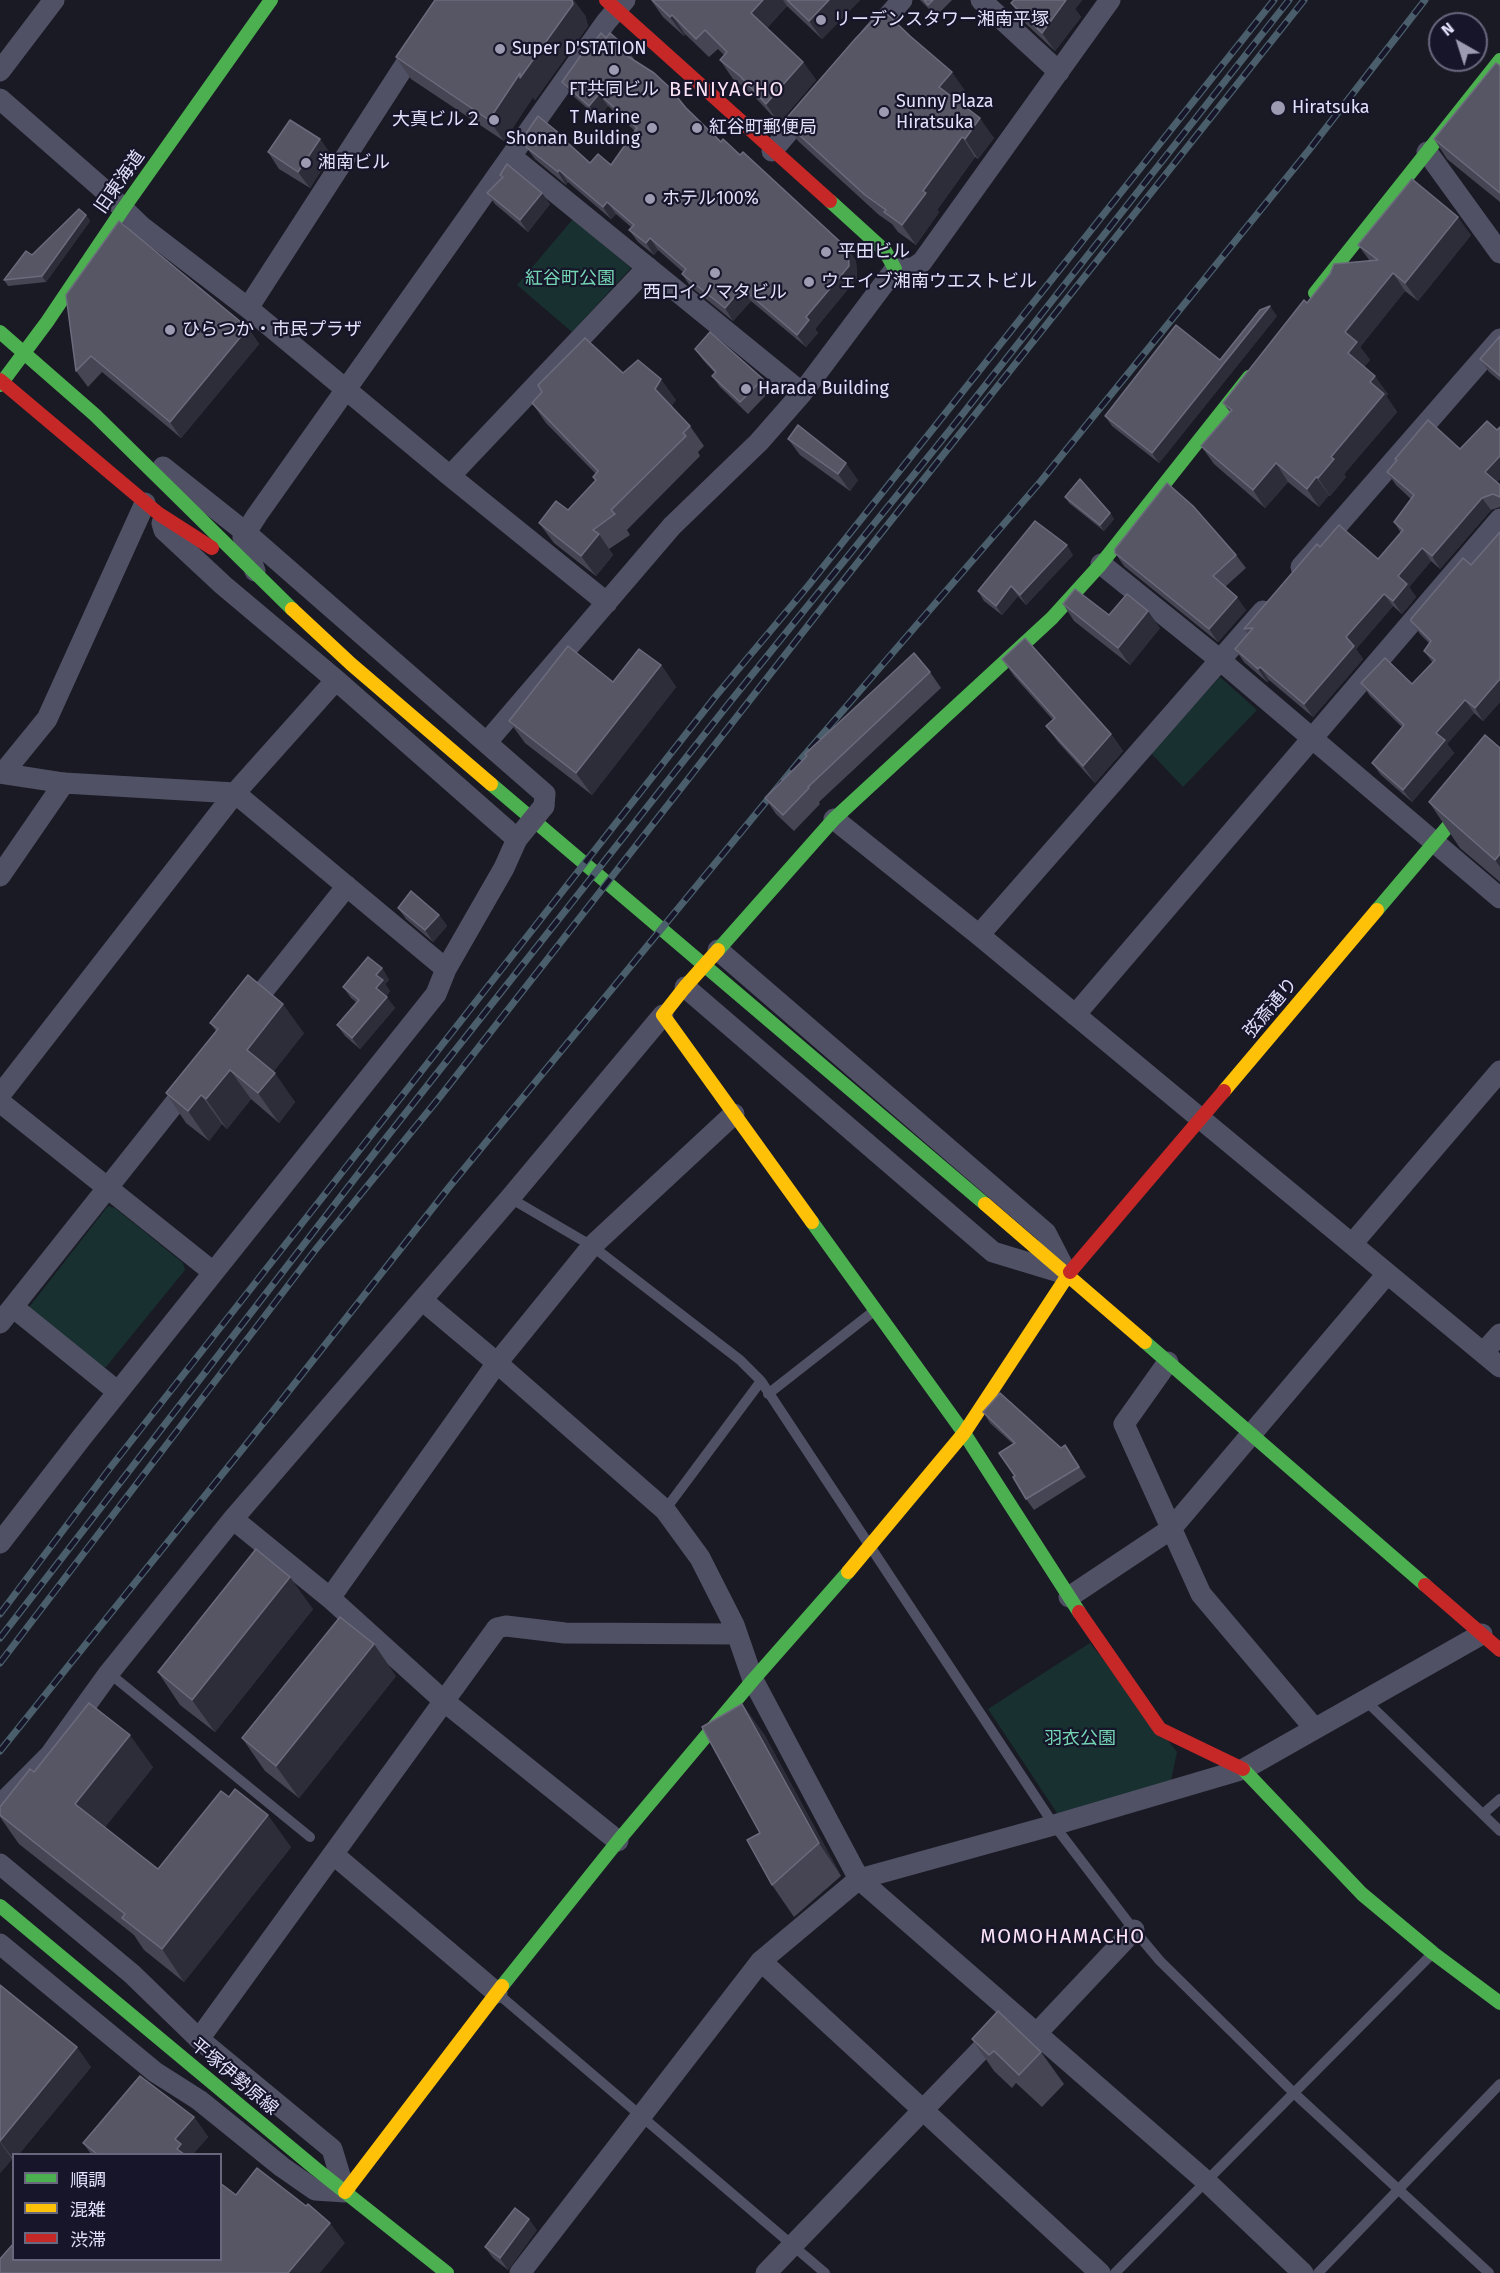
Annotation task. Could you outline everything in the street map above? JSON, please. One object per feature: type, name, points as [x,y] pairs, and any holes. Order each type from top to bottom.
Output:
[{"type":"street","points":[[0,71],[54,0]]},
{"type":"street","name":"旧東海道","points":[[1,382],[47,322],[123,209],[271,0]]},
{"type":"street","points":[[248,308],[447,0]]},
{"type":"street","points":[[857,52],[902,0]]},
{"type":"street","points":[[981,0],[1059,72]]},
{"type":"street","points":[[487,742],[672,526],[759,442],[802,393],[895,269],[913,268],[922,262],[1110,0]]},
{"type":"street","points":[[257,577],[243,540],[246,532],[345,388],[512,157],[616,3],[772,151],[885,251],[895,269]]},
{"type":"street","points":[[1308,302],[1500,60]]},
{"type":"street","points":[[772,151],[820,95]]},
{"type":"street","points":[[0,99],[141,226],[248,308],[607,603]]},
{"type":"street","points":[[1427,152],[1500,253]]},
{"type":"street","points":[[512,157],[802,393]]},
{"type":"street","points":[[450,476],[648,267]]},
{"type":"street","points":[[0,332],[95,415],[246,532],[545,794],[544,806],[517,839],[511,856],[446,969],[436,994],[118,1392],[6,1520],[0,1543]]},
{"type":"street","points":[[1290,580],[1500,339]]},
{"type":"street","points":[[0,1805],[50,1755],[109,1673],[233,1519],[510,1198],[685,987],[834,819],[1045,626],[1101,564],[1257,367]]},
{"type":"street","points":[[1,382],[152,509],[257,577]]},
{"type":"street","points":[[95,415],[257,577],[351,664],[1068,1275],[1500,1650]]},
{"type":"street","points":[[152,509],[164,530],[223,585],[336,680],[517,839]]},
{"type":"street","points":[[2,773],[47,719],[152,509]]},
{"type":"street","points":[[1075,1015],[1500,519]]},
{"type":"street","points":[[1101,564],[1312,737],[1500,898]]},
{"type":"street","points":[[979,935],[1275,598]]},
{"type":"street","points":[[0,1095],[235,793],[336,680]]},
{"type":"street","name":"弦斎通り","points":[[345,2192],[497,1993],[618,1840],[753,1680],[870,1547],[964,1433],[1068,1275],[1500,765]]},
{"type":"street","points":[[2,773],[64,783],[235,793],[446,969]]},
{"type":"street","points":[[0,876],[64,783]]},
{"type":"street","points":[[834,819],[979,935],[1500,1367]]},
{"type":"street","points":[[235,1026],[347,886]]},
{"type":"street","points":[[718,950],[1046,1233],[1068,1275]]},
{"type":"street","points":[[685,987],[993,1252],[1068,1275]]},
{"type":"street","points":[[663,1015],[964,1433],[1069,1596],[1160,1730],[1244,1769],[1362,1894],[1433,1953],[1500,2003]]},
{"type":"street","points":[[118,1392],[6,1315],[206,1064]]},
{"type":"street","points":[[1352,1244],[1500,1071]]},
{"type":"street","points":[[0,1102],[213,1272]]},
{"type":"street","points":[[330,1598],[497,1363],[592,1246],[734,1114]]},
{"type":"street","points":[[1069,1596],[1171,1529],[1387,1274]]},
{"type":"street","points":[[422,1300],[665,1510],[700,1558],[737,1634],[753,1680],[859,1879],[1207,2182],[1303,2273]]},
{"type":"street","points":[[1483,1353],[1500,1334]]},
{"type":"street","points":[[1168,1362],[1124,1424],[1201,1594],[1315,1730]]},
{"type":"street","points":[[233,1519],[330,1598],[445,1702],[618,1840]]},
{"type":"street","points":[[199,2039],[497,1628],[506,1626],[565,1633],[737,1634]]},
{"type":"street","points":[[520,2273],[761,1960],[859,1879],[1244,1769],[1482,1634]]},
{"type":"street","points":[[333,1854],[497,1993]]},
{"type":"street","points":[[0,1864],[132,1974],[199,2039],[332,2149],[345,2192],[315,2190],[282,2167],[199,2100],[155,2072],[0,1944]]},
{"type":"street","name":"平塚伊勢原線","points":[[0,1906],[345,2192],[447,2273]]},
{"type":"street","points":[[1036,2034],[1134,1930]]},
{"type":"street","points":[[761,1960],[1100,2273]]},
{"type":"street","points":[[766,2273],[1014,2015]]},
{"type":"lane","points":[[510,1198],[592,1246],[740,1360],[761,1381],[1054,1825],[1134,1930],[1160,1961],[1294,2094],[1489,2273]]},
{"type":"lane","points":[[768,1394],[875,1310]]},
{"type":"lane","points":[[665,1510],[761,1381]]},
{"type":"lane","points":[[109,1673],[310,1838]]},
{"type":"lane","points":[[1365,1700],[1500,1831]]},
{"type":"lane","points":[[1483,1814],[1500,1799]]},
{"type":"lane","points":[[1115,2273],[1433,1953]]},
{"type":"lane","points":[[497,1993],[825,2273]]},
{"type":"lane","points":[[1318,2273],[1500,2084]]},
{"type":"green space","name":"紅谷町公園","points":[[573,219],[631,268],[572,332],[517,285]]},
{"type":"green space","points":[[1220,677],[1257,710],[1183,787],[1150,752]]},
{"type":"green space","points":[[108,1206],[115,1208],[183,1263],[185,1270],[106,1367],[102,1368],[30,1312],[30,1306]]},
{"type":"green space","name":"羽衣公園","points":[[1090,1643],[1177,1752],[1170,1785],[1059,1816],[988,1709]]},
{"type":"building","name":"Super D'STATION","points":[[435,0],[572,0],[573,4],[520,78],[520,73],[489,120],[396,57]]},
{"type":"building","points":[[652,0],[763,0],[751,13],[803,62],[766,104],[740,76],[720,60],[727,52],[705,30],[696,39],[672,15],[670,17]]},
{"type":"building","points":[[787,0],[829,0],[809,21]]},
{"type":"building","points":[[1014,0],[1066,0],[1042,33],[1011,3]]},
{"type":"building","name":"Sunny Plaza Hiratsuka","points":[[883,10],[952,72],[939,87],[980,118],[965,139],[962,137],[923,191],[926,193],[902,225],[884,212],[886,210],[865,195],[784,121]]},
{"type":"building","points":[[601,33],[606,38],[610,33],[626,47],[621,52],[654,73],[721,142],[723,139],[740,155],[743,152],[848,249],[849,266],[806,317],[809,320],[797,335],[742,288],[725,308],[682,274],[686,269],[650,238],[646,243],[629,230],[634,225],[607,202],[603,207],[559,170],[558,172],[526,147],[527,132],[538,116],[590,163],[598,154],[611,165],[637,128],[599,94],[589,106],[562,82],[584,51],[585,54]]},
{"type":"building","points":[[1496,63],[1500,66],[1500,193],[1434,139]]},
{"type":"building","points":[[290,120],[320,139],[298,172],[268,152]]},
{"type":"building","points":[[507,164],[542,193],[520,220],[487,193],[503,177],[500,175]]},
{"type":"building","points":[[1412,179],[1458,217],[1405,283],[1393,273],[1345,332],[1357,342],[1348,353],[1375,376],[1370,382],[1384,394],[1331,457],[1334,459],[1307,489],[1276,463],[1253,490],[1201,446],[1232,410],[1223,403],[1304,300],[1307,303],[1330,274],[1334,264],[1378,260],[1358,245]]},
{"type":"building","points":[[79,209],[86,215],[42,276],[4,280],[26,251],[32,255]]},
{"type":"building","name":"ひらつか・市民プラザ","points":[[119,221],[248,328],[170,422],[91,356],[76,371],[66,295]]},
{"type":"building","points":[[1270,306],[1152,453],[1105,416],[1176,325],[1220,360],[1260,310]]},
{"type":"building","points":[[710,332],[763,379],[740,402],[712,376],[716,372],[695,349]]},
{"type":"building","points":[[1500,336],[1500,376],[1480,359]]},
{"type":"building","points":[[585,338],[623,373],[638,360],[661,379],[655,389],[690,426],[683,433],[686,436],[611,510],[615,514],[593,530],[599,534],[581,556],[539,523],[556,501],[568,510],[596,480],[593,477],[598,471],[532,403],[542,392],[538,385]]},
{"type":"building","points":[[1428,420],[1460,449],[1487,421],[1497,430],[1500,427],[1500,456],[1485,472],[1500,485],[1500,497],[1493,494],[1482,498],[1432,556],[1422,548],[1398,576],[1407,584],[1393,601],[1384,594],[1346,637],[1354,646],[1304,704],[1235,649],[1253,628],[1244,629],[1317,544],[1320,547],[1339,525],[1378,559],[1403,530],[1394,522],[1414,495],[1387,472]]},
{"type":"building","points":[[798,425],[846,463],[838,474],[788,439]]},
{"type":"building","points":[[1080,479],[1110,513],[1100,525],[1065,497]]},
{"type":"building","points":[[1167,483],[1193,506],[1236,555],[1213,576],[1237,597],[1209,629],[1115,553],[1115,549]]},
{"type":"building","points":[[1035,521],[1067,545],[1020,595],[1011,586],[996,606],[978,591]]},
{"type":"building","points":[[1500,532],[1500,680],[1475,708],[1465,700],[1436,733],[1445,740],[1403,790],[1372,763],[1404,725],[1361,683],[1385,658],[1412,684],[1435,660],[1424,651],[1431,641],[1411,619],[1463,558],[1471,565]]},
{"type":"building","points":[[1075,589],[1109,615],[1127,594],[1148,611],[1118,648],[1063,604]]},
{"type":"building","points":[[1025,638],[1111,734],[1083,766],[1046,726],[1055,718],[1002,659]]},
{"type":"building","points":[[568,646],[613,682],[639,649],[661,665],[576,773],[509,721]]},
{"type":"building","points":[[914,653],[930,672],[808,787],[783,815],[765,798],[807,756],[805,754]]},
{"type":"building","points":[[1485,735],[1500,748],[1500,854],[1495,860],[1429,802]]},
{"type":"building","points":[[411,891],[439,915],[425,930],[398,908]]},
{"type":"building","points":[[368,957],[382,968],[376,975],[383,980],[376,988],[387,997],[352,1038],[337,1025],[359,1000],[343,987]]},
{"type":"building","points":[[248,975],[283,1004],[247,1050],[275,1073],[258,1093],[230,1070],[206,1099],[201,1095],[188,1111],[166,1093],[218,1029],[210,1023]]},
{"type":"building","points":[[1000,1393],[1061,1448],[1065,1445],[1079,1467],[1026,1499],[1013,1477],[1015,1476],[999,1453],[1015,1443],[983,1412]]},
{"type":"building","points":[[256,1549],[290,1577],[192,1700],[158,1672]]},
{"type":"building","points":[[340,1617],[374,1644],[276,1766],[242,1738]]},
{"type":"building","points":[[89,1703],[130,1735],[75,1804],[158,1869],[221,1791],[229,1797],[235,1789],[268,1815],[162,1949],[122,1918],[125,1914],[0,1815],[0,1807],[30,1769],[34,1772]]},
{"type":"building","points":[[742,1704],[819,1843],[772,1885],[747,1840],[760,1833],[702,1727]]},
{"type":"building","points":[[0,1985],[77,2047],[0,2141]]},
{"type":"building","points":[[998,2011],[1041,2052],[1019,2075],[994,2051],[989,2055],[972,2039]]},
{"type":"building","points":[[140,2076],[194,2117],[175,2139],[181,2144],[177,2149],[183,2153],[96,2153],[83,2143]]},
{"type":"building","points":[[257,2168],[306,2206],[308,2204],[330,2223],[288,2273],[0,2273],[0,2259],[12,2245],[12,2261],[222,2261],[222,2184],[236,2195]]},
{"type":"building","points":[[515,2208],[529,2219],[500,2258],[485,2247]]},
{"type":"railway","points":[[0,1614],[110,1468],[715,697],[808,586],[1274,0]]},
{"type":"railway","points":[[0,1638],[386,1138],[1289,0]]},
{"type":"railway","points":[[0,1663],[316,1249],[439,1098],[828,600],[1304,0]]},
{"type":"railway","points":[[0,1751],[450,1186],[801,759],[1041,481],[1309,150],[1425,0]]},
{"type":"traffic: fast","points":[[0,385],[47,322],[123,209],[271,0]]},
{"type":"traffic: fast","points":[[1315,293],[1500,60]]},
{"type":"traffic: fast","points":[[830,201],[885,251],[895,269]]},
{"type":"traffic: fast","points":[[0,332],[95,415],[292,609]]},
{"type":"traffic: fast","points":[[718,950],[834,819],[1052,618],[1101,564],[1249,377]]},
{"type":"traffic: fast","points":[[1377,910],[1500,765]]},
{"type":"traffic: fast","points":[[491,784],[985,1204]]},
{"type":"traffic: fast","points":[[812,1222],[964,1433],[1079,1612]]},
{"type":"traffic: fast","points":[[1145,1342],[1425,1585]]},
{"type":"traffic: fast","points":[[502,1986],[618,1841],[753,1680],[848,1572]]},
{"type":"traffic: fast","points":[[1243,1769],[1362,1894],[1433,1953],[1500,2003]]},
{"type":"traffic: fast","points":[[0,1906],[316,2169],[447,2273]]},
{"type":"traffic: slow","points":[[292,609],[351,664],[491,784]]},
{"type":"traffic: slow","points":[[1224,1091],[1377,910]]},
{"type":"traffic: slow","points":[[685,987],[718,950]]},
{"type":"traffic: slow","points":[[685,987],[663,1015],[812,1222]]},
{"type":"traffic: slow","points":[[985,1204],[1145,1342]]},
{"type":"traffic: slow","points":[[848,1572],[964,1433],[1070,1272]]},
{"type":"traffic: slow","points":[[345,2192],[502,1986]]},
{"type":"traffic: jam","points":[[606,0],[830,201]]},
{"type":"traffic: jam","points":[[0,380],[159,514],[212,548]]},
{"type":"traffic: jam","points":[[1070,1272],[1224,1091]]},
{"type":"traffic: jam","points":[[1425,1585],[1500,1650]]},
{"type":"traffic: jam","points":[[1079,1612],[1160,1729],[1243,1769]]},
{"type":"place","name":"リーデンスタワー湘南平塚","points":[[821,20]]},
{"type":"place","name":"Super D'STATION","points":[[500,49]]},
{"type":"place","name":"FT共同ビル","points":[[614,70]]},
{"type":"place","name":"Hiratsuka","points":[[1278,108]]},
{"type":"place","name":"Sunny Plaza Hiratsuka","points":[[884,112]]},
{"type":"place","name":"大真ビル２","points":[[494,120]]},
{"type":"place","name":"T Marine Shonan Building","points":[[652,128]]},
{"type":"place","name":"紅谷町郵便局","points":[[697,128]]},
{"type":"place","name":"湘南ビル","points":[[306,163]]},
{"type":"place","name":"ホテル100%","points":[[650,199]]},
{"type":"place","name":"平田ビル","points":[[826,252]]},
{"type":"place","name":"西口イノマタビル","points":[[715,273]]},
{"type":"place","name":"ウェイブ湘南ウエストビル","points":[[809,282]]},
{"type":"place","name":"ひらつか・市民プラザ","points":[[170,330]]},
{"type":"place","name":"Harada Building","points":[[746,389]]},
{"type":"district","name":"BENIYACHO","points":[[727,90]]},
{"type":"district","name":"MOMOHAMACHO","points":[[1063,1937]]}]
